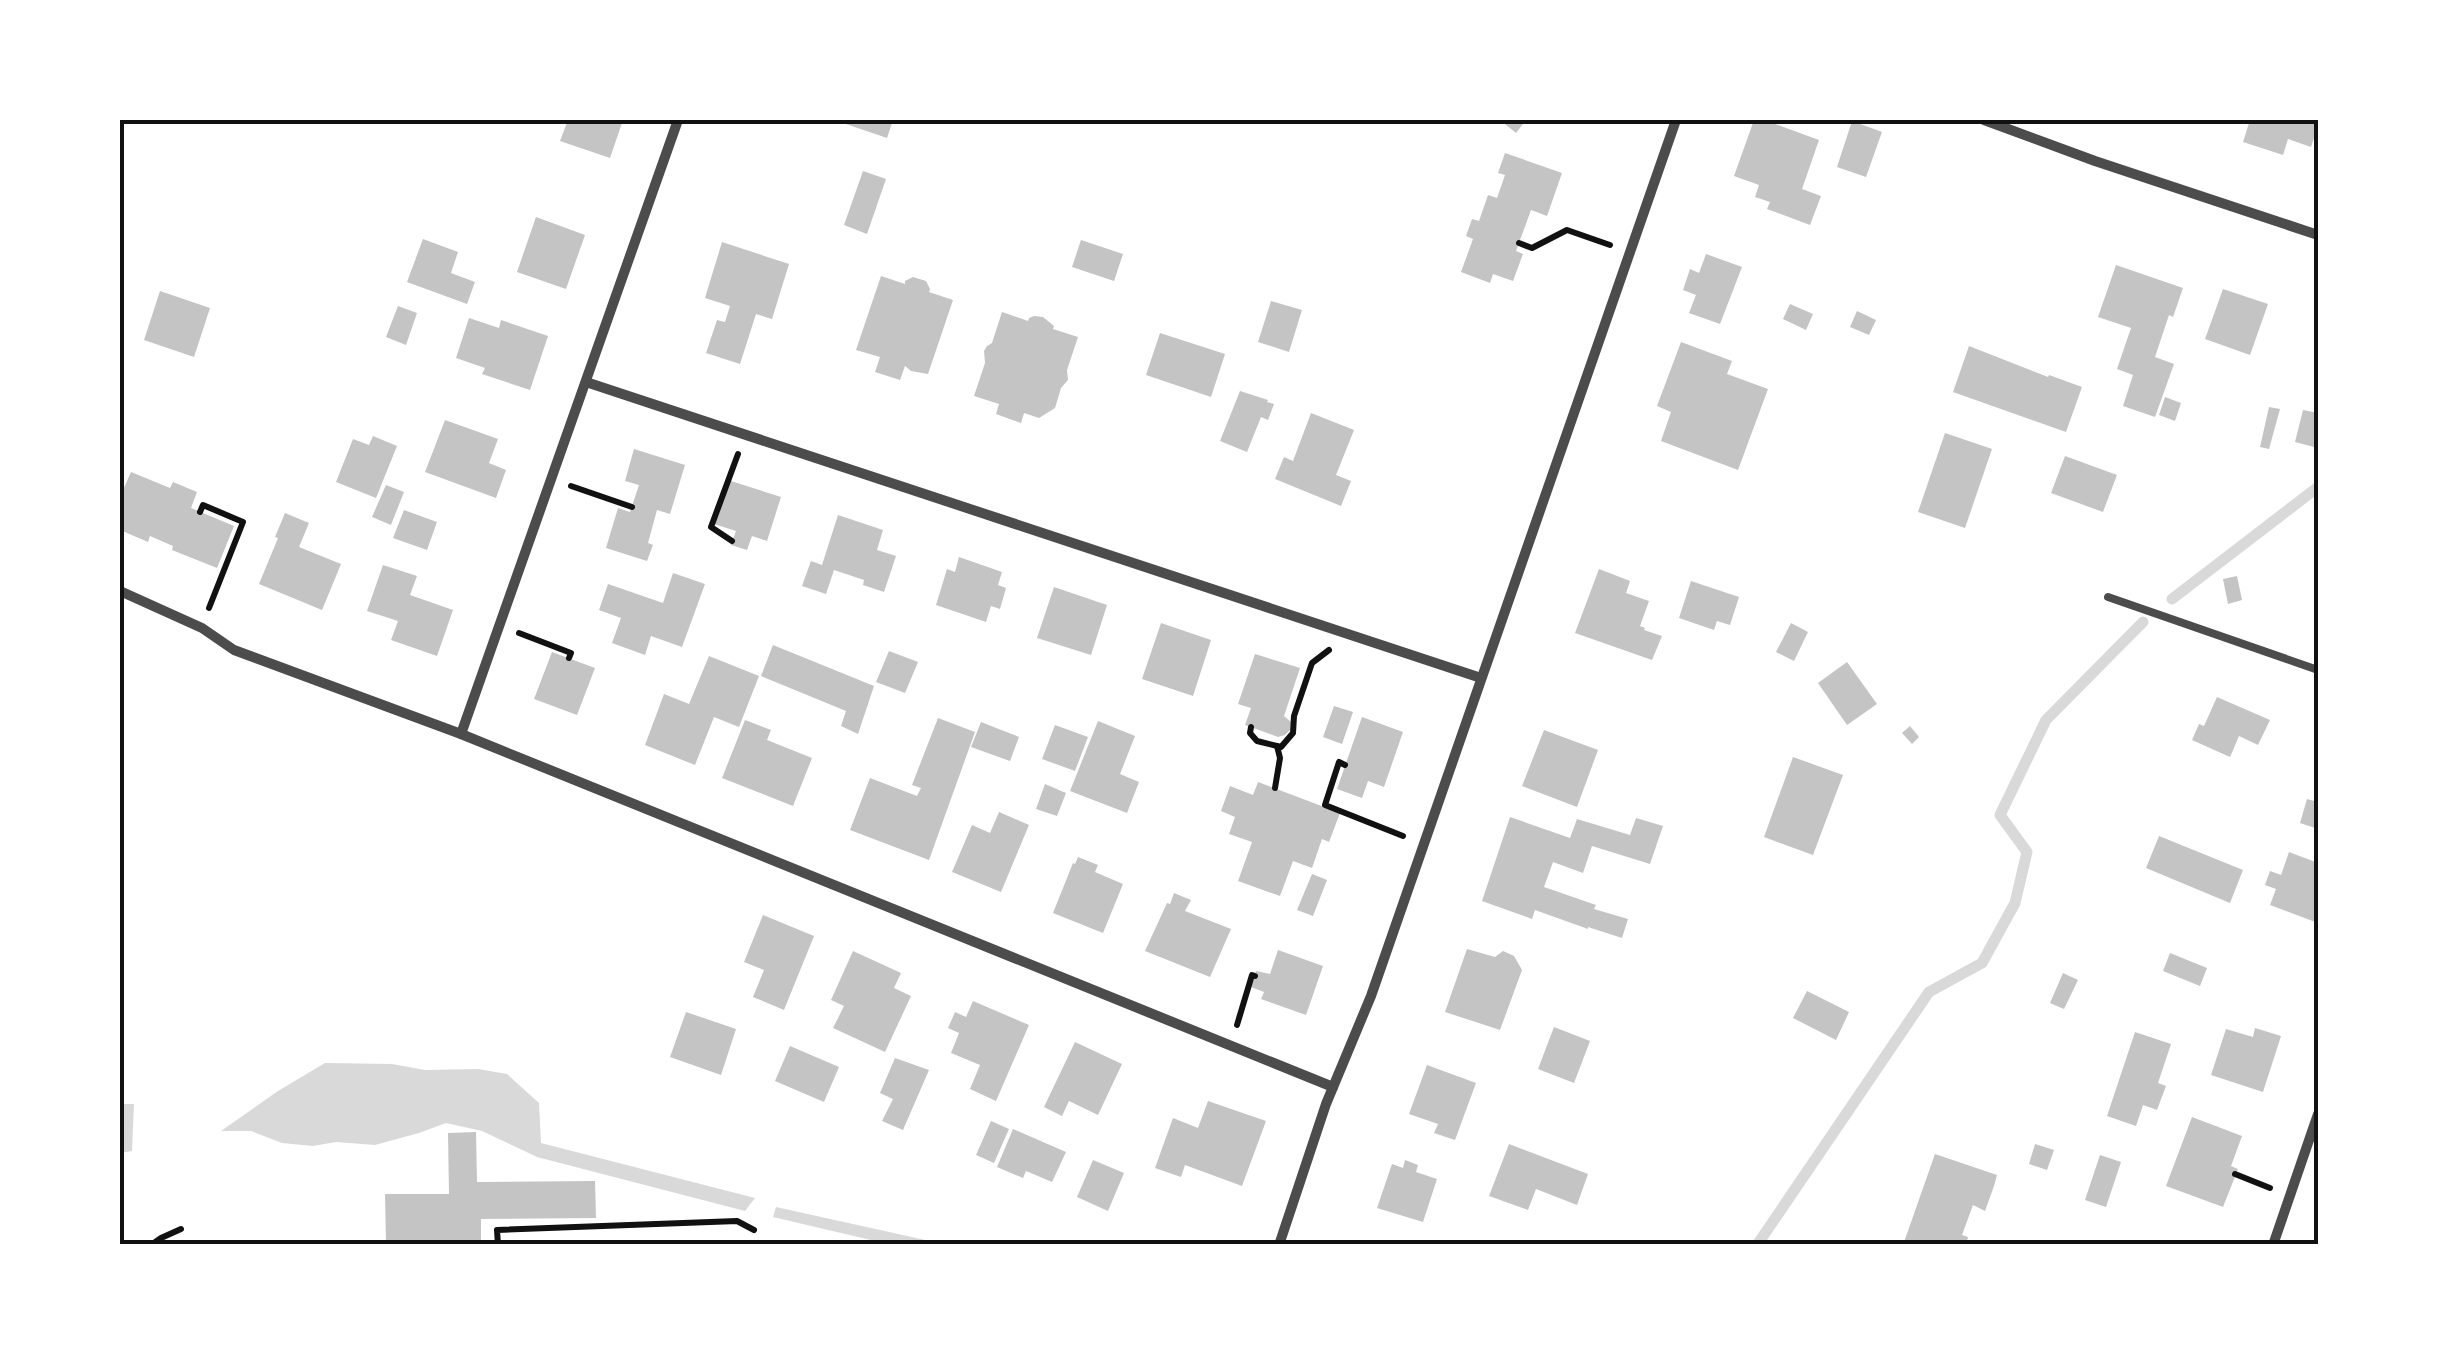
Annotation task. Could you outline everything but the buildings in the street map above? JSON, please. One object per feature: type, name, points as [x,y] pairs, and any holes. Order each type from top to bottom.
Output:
[{"type":"street","points":[[461,734],[678,120]]},
{"type":"street","points":[[1279,1245],[1333,1087],[1371,996],[1676,120]]},
{"type":"street","points":[[1984,120],[2318,235]]},
{"type":"street","points":[[586,382],[1481,678]]},
{"type":"street","points":[[120,591],[202,628],[234,650],[461,734],[1333,1087]]},
{"type":"street","points":[[2273,1245],[2318,1114]]},
{"type":"lane","points":[[2108,597],[2318,670]]},
{"type":"path","points":[[1519,243],[1532,248],[1567,230],[1630,252]]},
{"type":"path","points":[[732,540],[711,527],[745,434]]},
{"type":"path","points":[[551,479],[632,506]]},
{"type":"path","points":[[200,512],[202,505],[244,522],[202,628]]},
{"type":"path","points":[[500,625],[571,653],[569,658]]},
{"type":"path","points":[[1252,727],[1250,733],[1258,740],[1281,747],[1287,742],[1293,734],[1294,716],[1312,663],[1331,649],[1337,630]]},
{"type":"path","points":[[1275,788],[1280,758],[1277,746]]},
{"type":"path","points":[[1345,765],[1339,762],[1325,805],[1388,832],[1424,842]]},
{"type":"path","points":[[1230,1045],[1252,975],[1255,976]]},
{"type":"path","points":[[2235,1174],[2290,1195]]},
{"type":"path","points":[[498,1245],[498,1230],[737,1221],[754,1230]]},
{"type":"path","points":[[151,1245],[181,1229]]},
{"type":"shaded area","points":[[325,1063],[392,1064],[425,1070],[478,1069],[507,1074],[539,1103],[541,1143],[755,1198],[745,1211],[537,1157],[482,1131],[446,1123],[375,1145],[336,1142],[313,1146],[282,1143],[251,1131],[221,1131]]},
{"type":"shaded area","points":[[120,1104],[134,1104],[132,1151],[120,1153]]},
{"type":"shaded area","points":[[776,1207],[948,1245],[892,1245],[773,1217]]},
{"type":"waterway","points":[[2172,599],[2318,487]]},
{"type":"waterway","points":[[1757,1245],[1929,992],[1982,963],[2015,903],[2027,852],[2000,815],[2046,720],[2143,622]]}]
